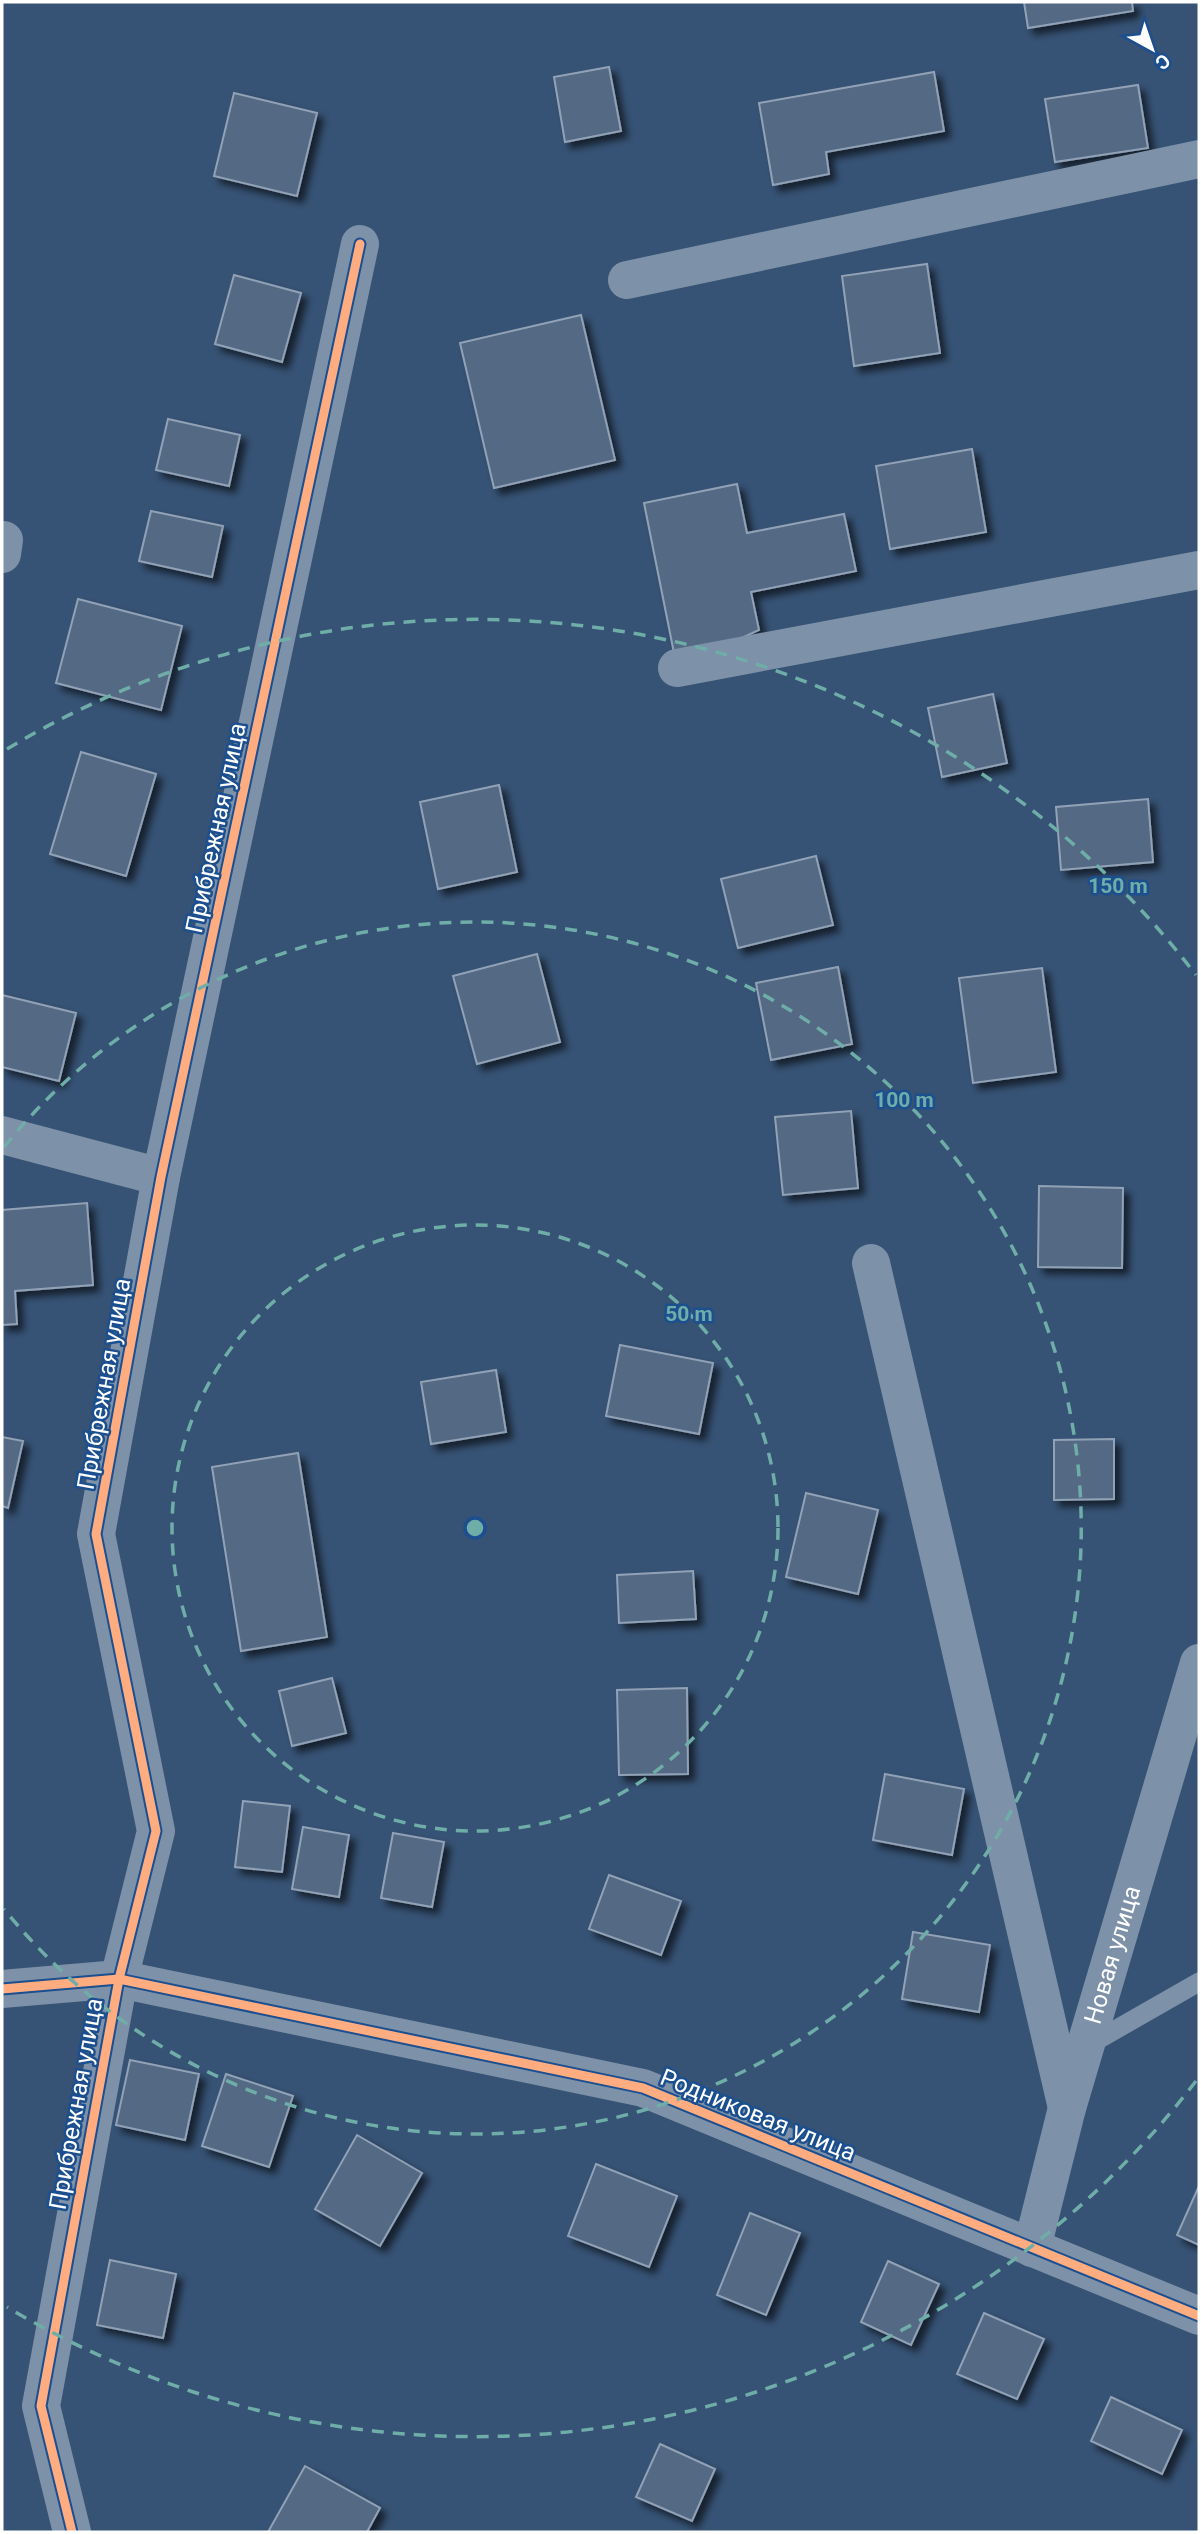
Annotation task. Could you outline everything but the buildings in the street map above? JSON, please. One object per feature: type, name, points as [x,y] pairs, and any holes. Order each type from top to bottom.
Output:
[{"type":"street","points":[[627,280],[1199,159]]},
{"type":"street","name":"Прибрежная улица","points":[[72,2532],[41,2406],[119,1979],[156,1831],[96,1534],[161,1177],[360,244]]},
{"type":"street","points":[[677,668],[1199,570]]},
{"type":"street","points":[[2,1135],[161,1177]]},
{"type":"street","points":[[871,1263],[1067,2108]]},
{"type":"street","name":"Новая улица","points":[[1032,2248],[1067,2108],[1199,1663]]},
{"type":"street","name":"Родниковая улица","points":[[2,1989],[119,1979],[643,2088],[1199,2316]]},
{"type":"street","points":[[53,2532],[61,2489]]},
{"type":"lane","points":[[1086,2046],[1199,1982]]},
{"type":"cycle path","points":[[72,2532],[41,2406],[119,1979],[156,1831],[96,1534],[161,1177],[360,244]]},
{"type":"cycle path","points":[[2,1989],[119,1979],[643,2088],[1199,2316]]}]
